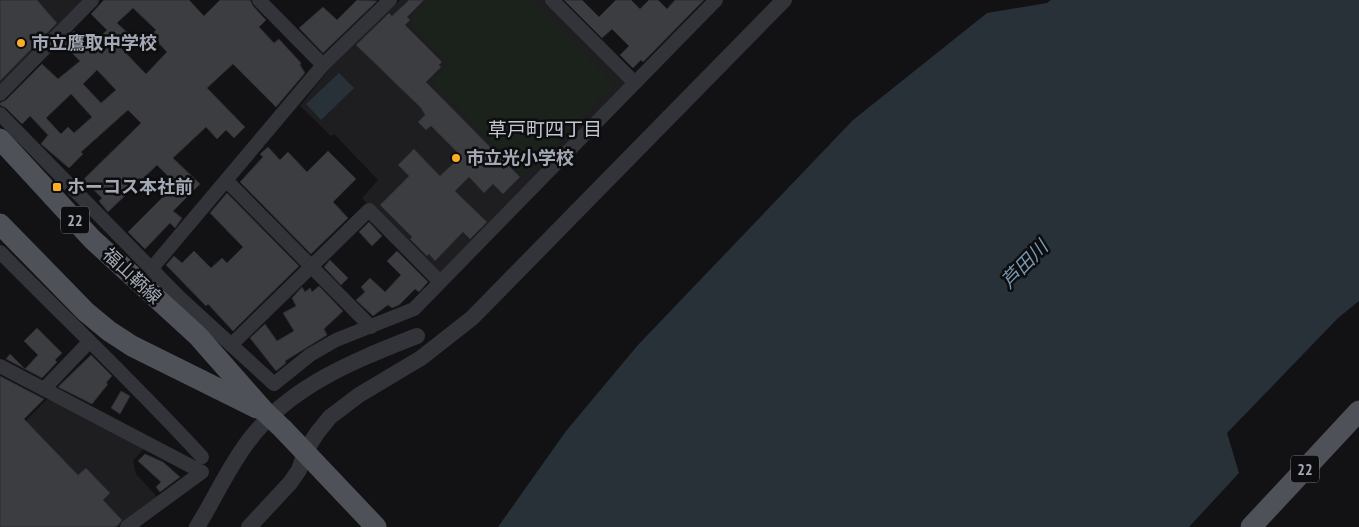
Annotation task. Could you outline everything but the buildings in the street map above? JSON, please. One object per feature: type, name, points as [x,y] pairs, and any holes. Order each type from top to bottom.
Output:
[{"type":"main road","name":"福山鞆線","points":[[2,147],[92,239],[198,336],[264,411],[376,527]]},
{"type":"main road","name":"福山鞆線","points":[[0,224],[47,285],[86,312],[109,331],[157,359],[264,411]]},
{"type":"main road","name":"22","points":[[1251,527],[1359,411]]},
{"type":"street","points":[[0,94],[92,0]]},
{"type":"street","points":[[259,0],[324,65]]},
{"type":"street","points":[[152,268],[324,65],[390,0]]},
{"type":"street","points":[[552,0],[635,84]]},
{"type":"street","points":[[0,114],[152,268],[274,384],[310,355],[336,340],[414,309],[716,0]]},
{"type":"street","points":[[249,527],[311,459],[316,433],[330,417],[358,395],[421,358],[472,318],[784,0]]},
{"type":"street","points":[[227,181],[370,327]]},
{"type":"street","points":[[231,345],[369,210],[440,282]]},
{"type":"street","points":[[0,252],[47,285],[88,343],[157,409],[202,457]]},
{"type":"street","points":[[197,527],[250,438],[285,402],[326,376],[370,354],[417,336]]},
{"type":"street","points":[[44,389],[88,343]]},
{"type":"street","points":[[0,366],[202,472],[127,527]]},
{"type":"shaded area","name":"市立鷹取中学校","points":[[0,0],[84,0],[0,87]]},
{"type":"shaded area","name":"市立光小学校","points":[[400,0],[547,0],[625,79],[626,86],[439,277],[362,198],[378,180],[334,134],[331,136],[300,106],[330,68]]},
{"type":"shaded area","points":[[428,0],[533,0],[614,85],[523,177],[432,81],[449,64],[412,25],[413,14]]},
{"type":"shaded area","points":[[47,399],[145,447],[133,461],[136,474],[159,499],[118,527],[65,527],[0,447]]},
{"type":"water","name":"芦田川","points":[[1051,0],[1359,0],[1359,301],[1338,318],[1227,433],[1239,473],[1189,527],[498,527],[566,431],[638,345],[853,120],[987,13],[1047,3]]},
{"type":"water","points":[[339,73],[354,88],[321,120],[306,104]]},
{"type":"place","name":"市立鷹取中学校","points":[[21,43]]},
{"type":"place","name":"市立光小学校","points":[[456,158]]},
{"type":"place","name":"ホーコス本社前","points":[[57,187]]},
{"type":"district","name":"草戸町四丁目","points":[[545,129]]}]
